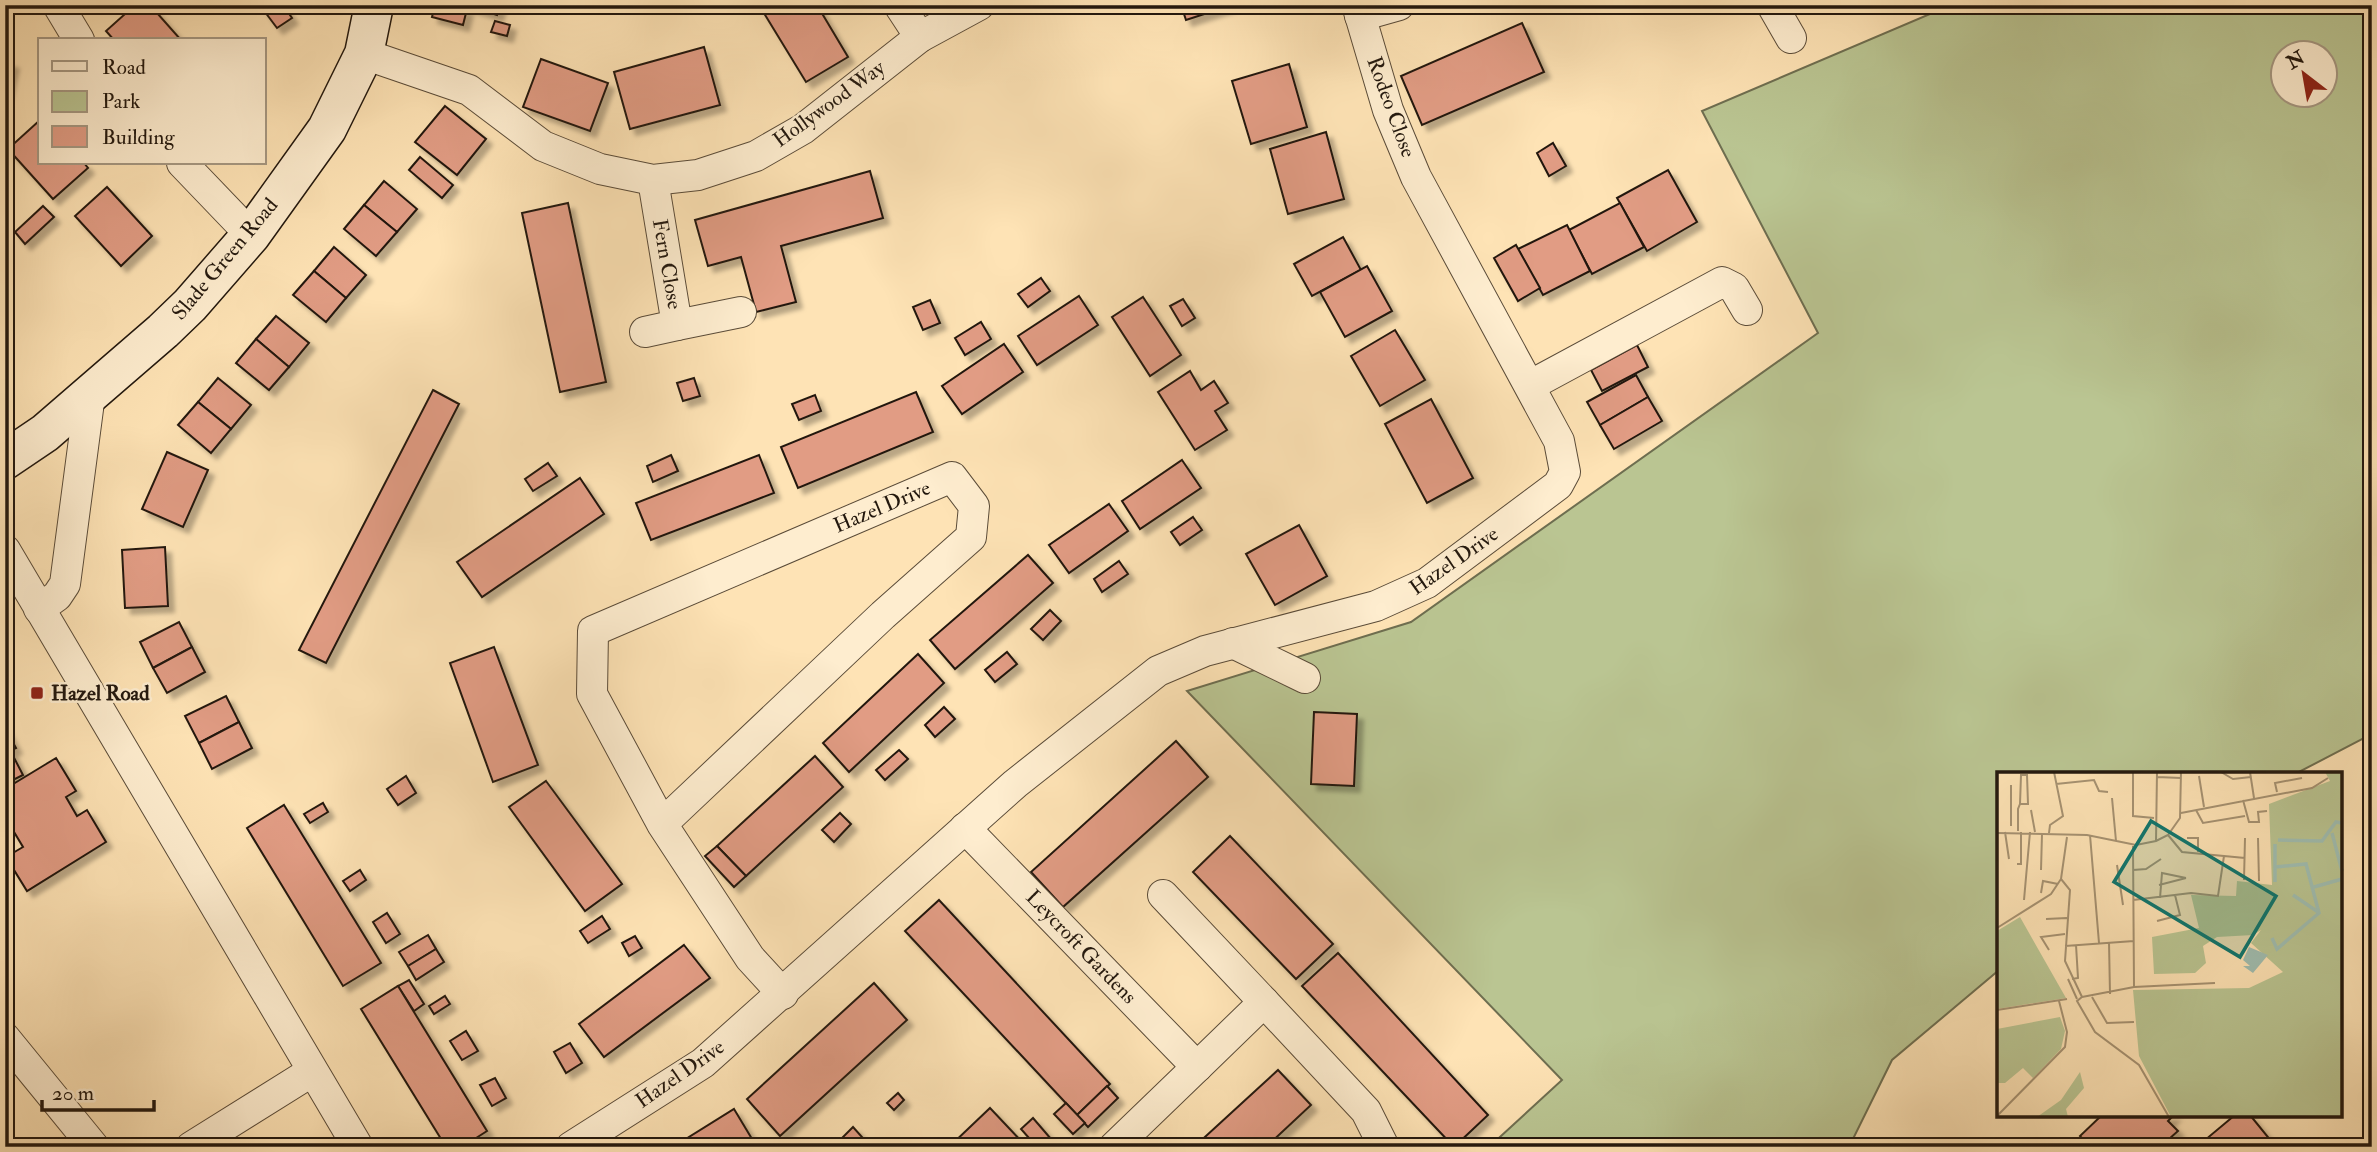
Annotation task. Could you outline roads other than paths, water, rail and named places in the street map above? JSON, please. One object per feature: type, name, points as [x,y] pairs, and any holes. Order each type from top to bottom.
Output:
[{"type":"street","points":[[58,5],[78,38]]},
{"type":"street","name":"Slade Green Road","points":[[5,460],[45,433],[190,305],[251,235],[327,129],[364,54],[374,5]]},
{"type":"street","points":[[899,5],[920,37]]},
{"type":"street","name":"Hollywood Way","points":[[364,54],[469,90],[543,146],[600,169],[653,180],[698,175],[756,156],[803,129],[920,37],[979,5]]},
{"type":"street","name":"Rodeo Close","points":[[1399,5],[1358,11],[1388,110],[1426,196]]},
{"type":"street","points":[[1772,5],[1791,38]]},
{"type":"street","points":[[183,164],[251,235]]},
{"type":"street","name":"Fern Close","points":[[653,180],[677,325],[741,312]]},
{"type":"street","name":"Hazel Drive","points":[[572,1147],[703,1063],[1015,784],[1158,671],[1193,655],[1376,606],[1417,590],[1552,491],[1565,472],[1563,453],[1531,385],[1426,196]]},
{"type":"street","points":[[1531,385],[1722,282],[1734,288],[1746,310]]},
{"type":"street","points":[[645,331],[677,325]]},
{"type":"street","points":[[39,609],[57,596],[65,584],[90,394]]},
{"type":"street","name":"Hazel Drive","points":[[662,824],[883,615],[971,537],[974,506],[952,477],[593,631],[592,694],[662,824],[750,958],[783,993]]},
{"type":"street","points":[[5,550],[169,825],[311,1072],[358,1147]]},
{"type":"street","points":[[1233,643],[1305,678]]},
{"type":"street","name":"Leycroft Gardens","points":[[965,828],[1197,1067]]},
{"type":"street","points":[[1163,895],[1366,1111],[1384,1147]]},
{"type":"street","points":[[1114,1147],[1264,1002]]},
{"type":"street","points":[[5,1038],[93,1147]]},
{"type":"street","points":[[191,1147],[311,1072]]},
{"type":"place","name":"Hazel Road","points":[[37,693]]}]
